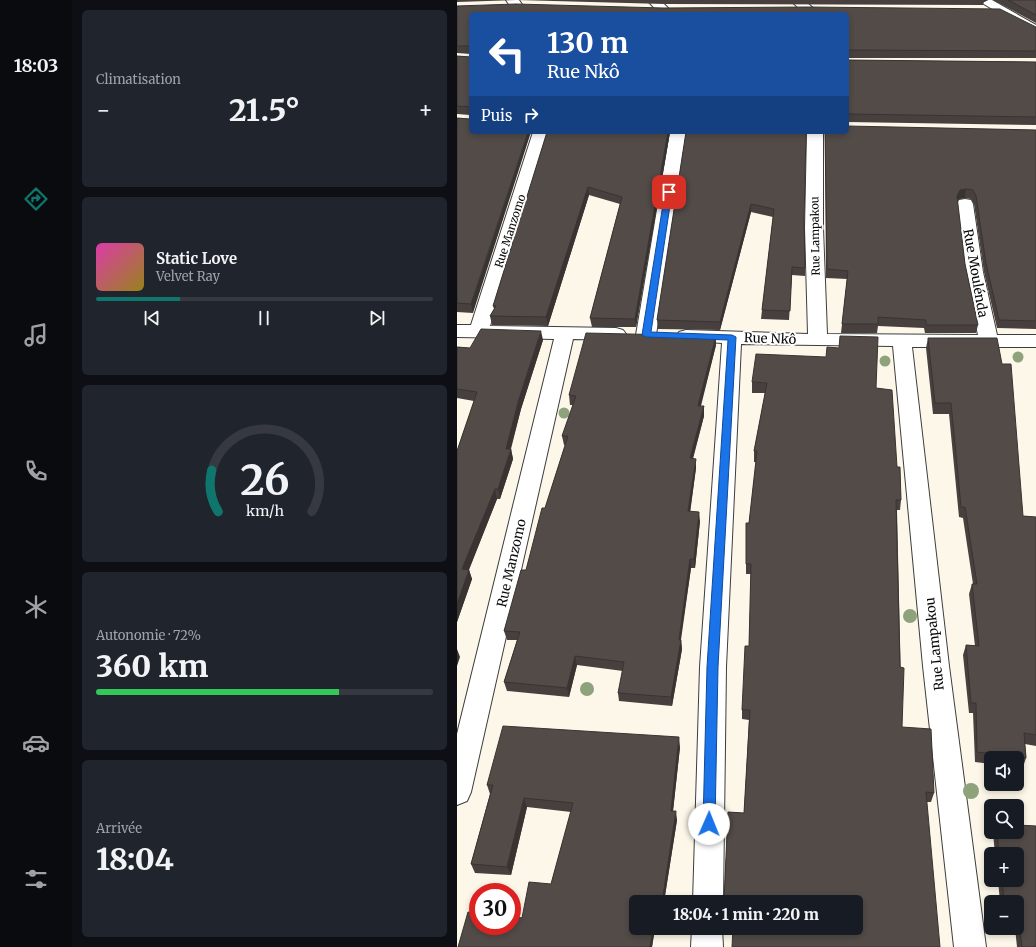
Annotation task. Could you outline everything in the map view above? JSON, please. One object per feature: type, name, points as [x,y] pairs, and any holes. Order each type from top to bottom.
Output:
[{"type":"street","points":[[653,0],[664,10]]},
{"type":"street","points":[[796,0],[808,9]]},
{"type":"street","points":[[510,4],[532,7]]},
{"type":"street","points":[[981,6],[1003,12],[1036,31]]},
{"type":"street","points":[[641,9],[680,10]]},
{"type":"street","points":[[784,9],[823,9]]},
{"type":"street","name":"Rue Manzomo","points":[[479,331],[540,134]]},
{"type":"street","points":[[659,335],[678,134]]},
{"type":"street","name":"Rue Lampakou","points":[[815,134],[814,228],[818,340]]},
{"type":"street","name":"Rue Moulénda","points":[[965,204],[974,272],[989,341]]},
{"type":"street","name":"Rue Nkô","points":[[457,331],[818,340],[1036,341]]},
{"type":"street","name":"Rue Manzomo","points":[[457,792],[565,333]]},
{"type":"street","points":[[707,895],[713,667],[732,337]]},
{"type":"street","name":"Rue Lampakou","points":[[902,340],[935,658],[970,947]]},
{"type":"street","points":[[707,935],[707,947]]},
{"type":"building","points":[[1008,0],[1036,0],[1036,15]]},
{"type":"building","points":[[516,4],[664,8],[808,7],[1000,9],[1036,27],[1036,51],[849,50],[849,12],[469,12],[469,46],[457,46],[457,6]]},
{"type":"building","points":[[457,56],[469,57],[469,107],[457,106]]},
{"type":"building","points":[[849,60],[1036,62],[1036,117],[849,114]]},
{"type":"building","points":[[457,118],[469,119],[469,134],[527,134],[471,304],[457,303]]},
{"type":"building","points":[[849,126],[1036,130],[1036,321],[999,320],[986,263],[976,196],[973,190],[960,190],[957,196],[965,264],[978,325],[926,325],[926,320],[878,317],[878,324],[842,324],[848,271],[827,269],[825,134],[849,134]]},
{"type":"building","points":[[546,134],[668,134],[635,319],[590,318],[622,197],[588,187],[546,317],[490,316],[496,306],[493,306]]},
{"type":"building","points":[[686,134],[806,134],[804,220],[805,268],[792,267],[790,311],[762,310],[774,209],[751,204],[720,322],[657,320]]},
{"type":"building","points":[[481,329],[541,331],[519,399],[506,449],[511,449],[498,489],[495,489],[462,569],[469,570],[457,604],[457,451],[477,392],[457,389],[457,347],[470,348]]},
{"type":"building","points":[[586,333],[716,336],[698,406],[704,406],[690,458],[696,459],[688,511],[699,512],[694,559],[690,559],[679,640],[681,640],[671,697],[618,693],[624,662],[575,656],[567,688],[504,682],[520,632],[504,631],[521,570],[526,570],[542,508],[545,508],[568,436],[562,436],[576,396],[569,395]]},
{"type":"building","points":[[840,336],[878,337],[876,388],[892,390],[897,467],[900,467],[901,500],[896,500],[900,667],[904,668],[902,727],[931,729],[934,793],[926,792],[940,947],[732,947],[733,935],[863,935],[863,895],[724,895],[728,812],[744,813],[750,710],[742,710],[745,646],[749,646],[751,564],[746,564],[746,523],[749,523],[757,451],[754,451],[767,383],[752,382],[756,354],[826,357],[827,347],[839,348]]},
{"type":"building","points":[[928,338],[997,338],[1002,364],[1011,364],[1023,516],[1036,517],[1036,735],[1024,733],[1026,758],[1024,758],[1024,751],[977,752],[976,703],[971,703],[966,645],[979,646],[972,584],[977,584],[965,507],[961,507],[951,403],[935,403]]},
{"type":"building","points":[[503,726],[679,737],[671,811],[676,811],[663,895],[629,895],[629,935],[652,935],[650,947],[458,947],[468,912],[469,935],[521,935],[521,918],[529,882],[551,884],[573,803],[524,798],[507,867],[471,864],[493,785],[487,785]]},
{"type":"building","points":[[1024,825],[1036,826],[1036,947],[1022,947],[1020,935],[1024,935],[1024,895],[1004,895],[1003,887],[1024,887],[1024,847],[998,847],[998,839],[1024,839]]},
{"type":"route","points":[[669,192],[646,335],[732,337],[713,667],[709,824]]}]
